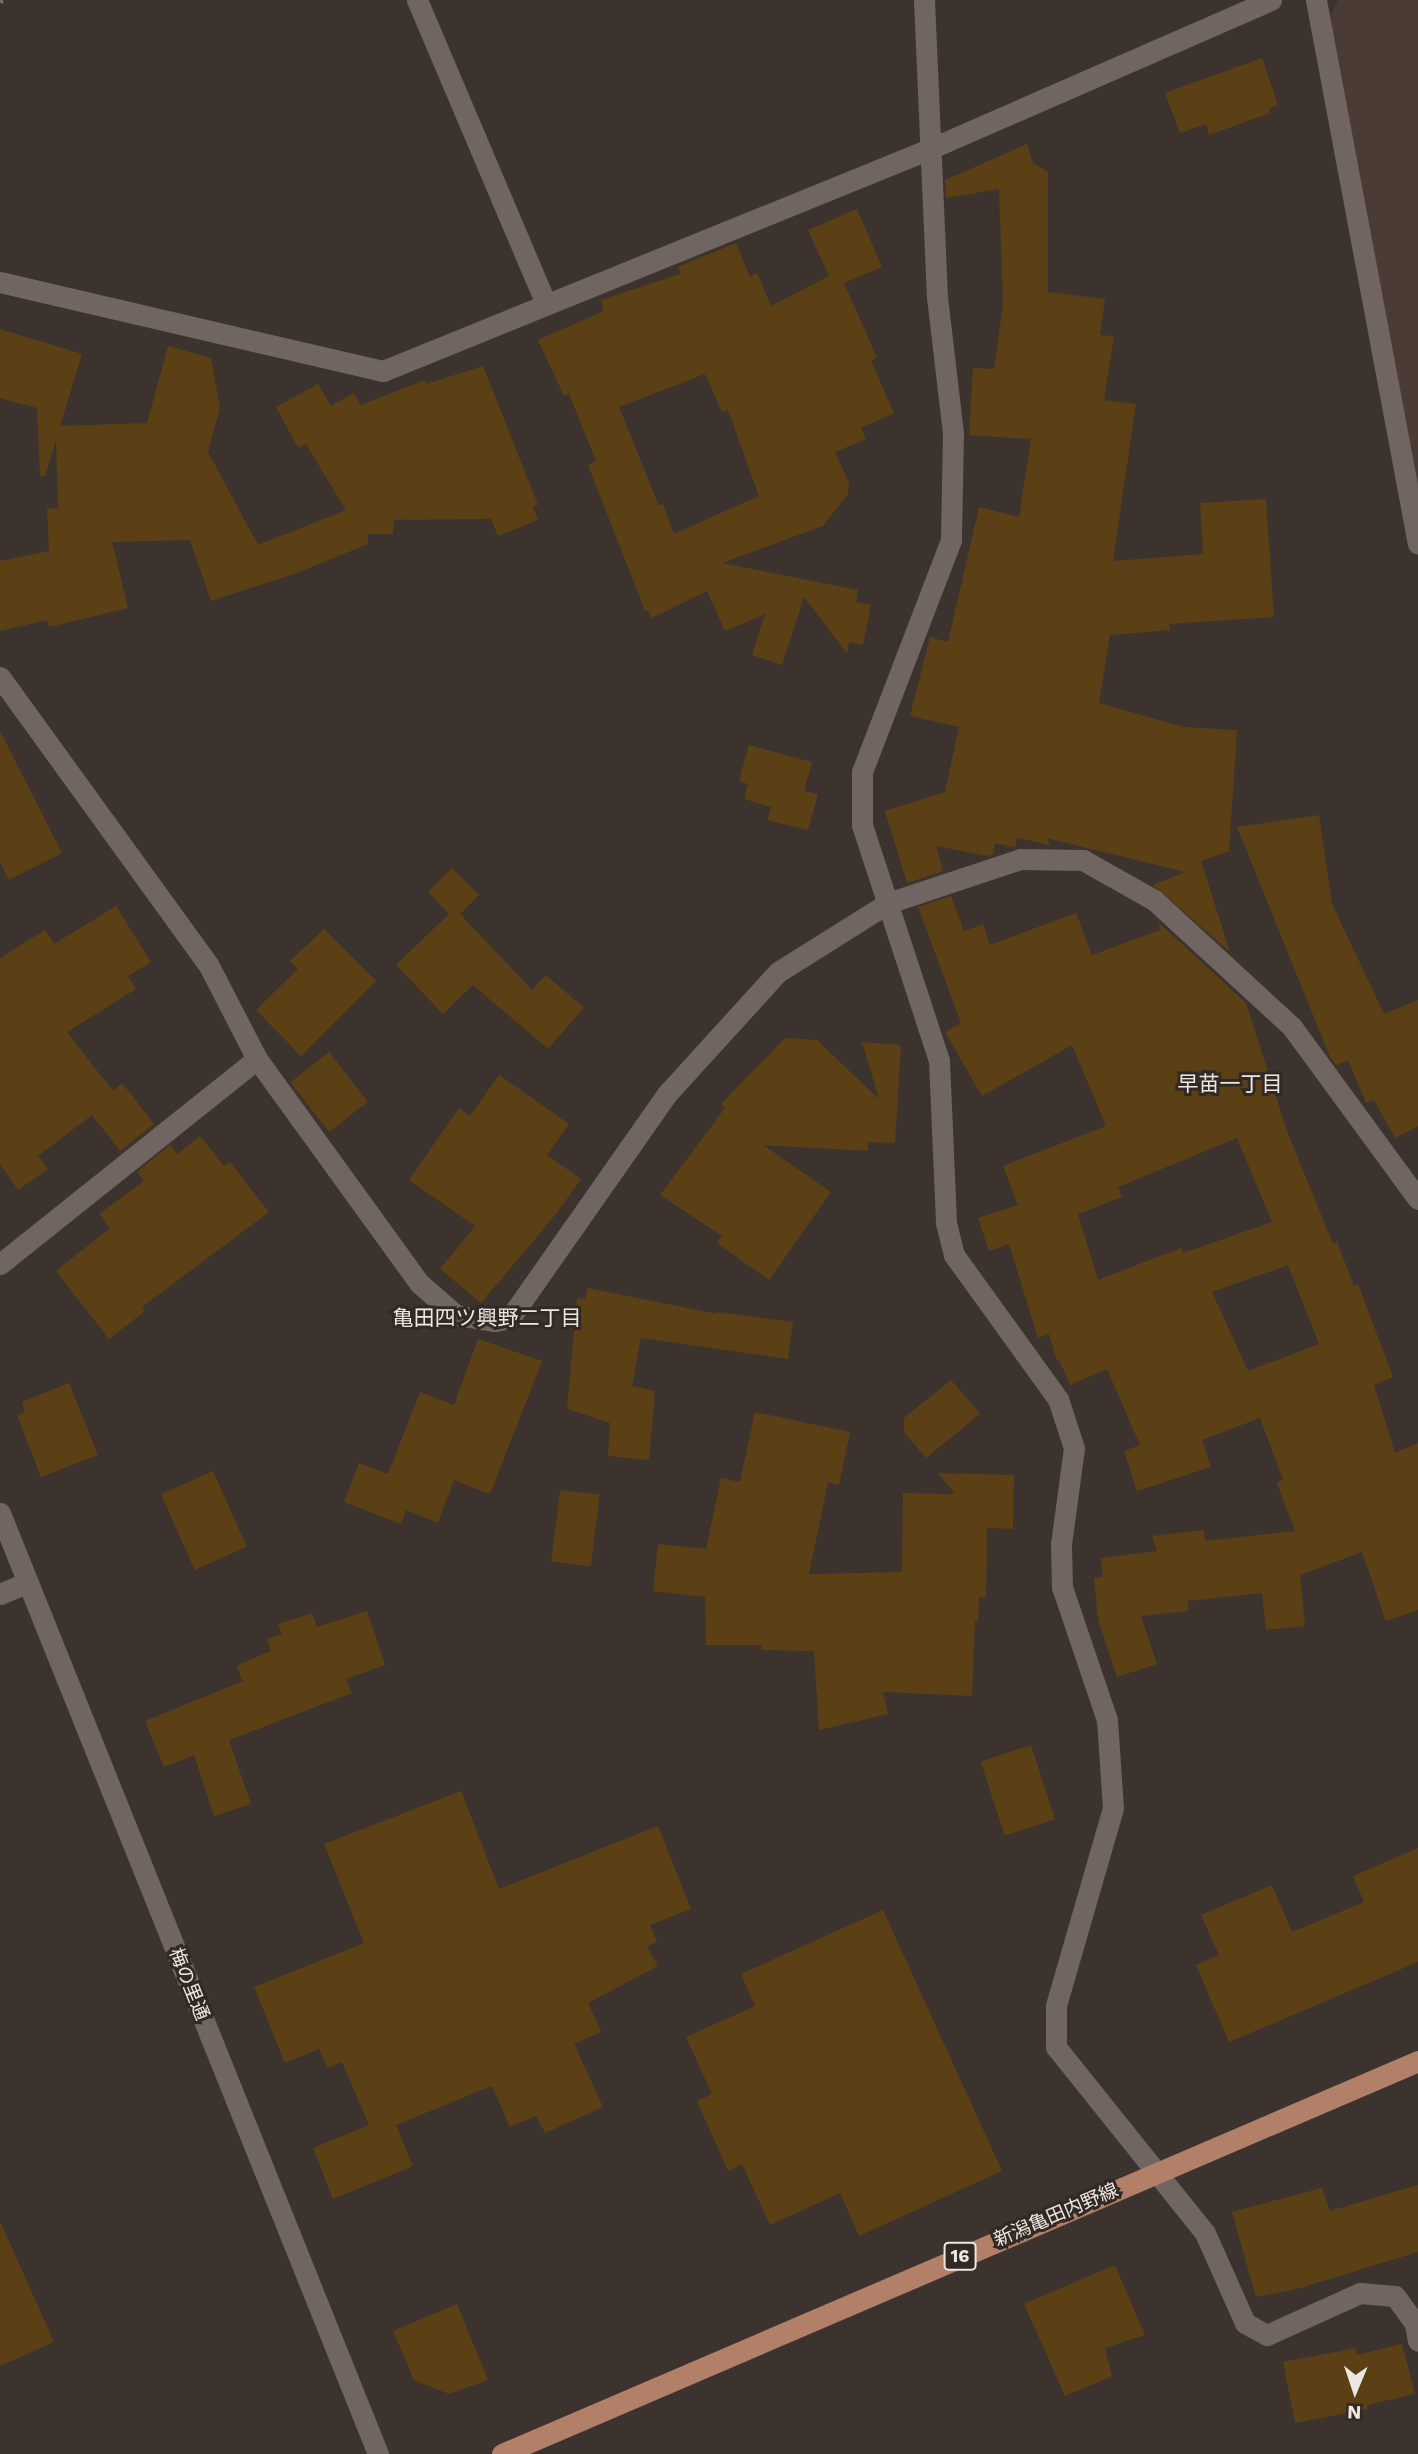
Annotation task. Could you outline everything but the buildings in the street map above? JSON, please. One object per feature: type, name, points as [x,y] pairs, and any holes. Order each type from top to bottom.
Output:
[{"type":"main road","name":"新潟亀田内野線","points":[[502,2454],[1418,2061]]},
{"type":"street","points":[[417,0],[546,304]]},
{"type":"street","points":[[924,0],[937,297],[953,433],[951,540],[862,772],[862,825],[939,1061],[946,1223],[954,1255],[1058,1399],[1074,1448],[1061,1544],[1062,1587],[1107,1720],[1113,1808],[1056,2005],[1056,2047],[1205,2233],[1245,2323],[1266,2335],[1360,2293],[1395,2296],[1415,2324],[1418,2340]]},
{"type":"street","points":[[0,282],[383,370],[932,148],[1271,0]]},
{"type":"street","points":[[1316,0],[1418,544]]},
{"type":"street","points":[[0,677],[208,964],[257,1059],[419,1283],[456,1315],[495,1321],[510,1318],[666,1095],[778,972],[888,903],[1020,859],[1083,860],[1154,900],[1292,1027],[1418,1199]]},
{"type":"street","points":[[0,1264],[257,1059]]},
{"type":"street","name":"梅の里通","points":[[0,1513],[378,2454]]},
{"type":"street","points":[[0,1594],[28,1582]]},
{"type":"shaded area","points":[[1338,0],[1418,0],[1418,493],[1329,21]]},
{"type":"district","name":"早苗一丁目","points":[[1230,1084]]},
{"type":"district","name":"亀田四ツ興野二丁目","points":[[487,1318]]}]
